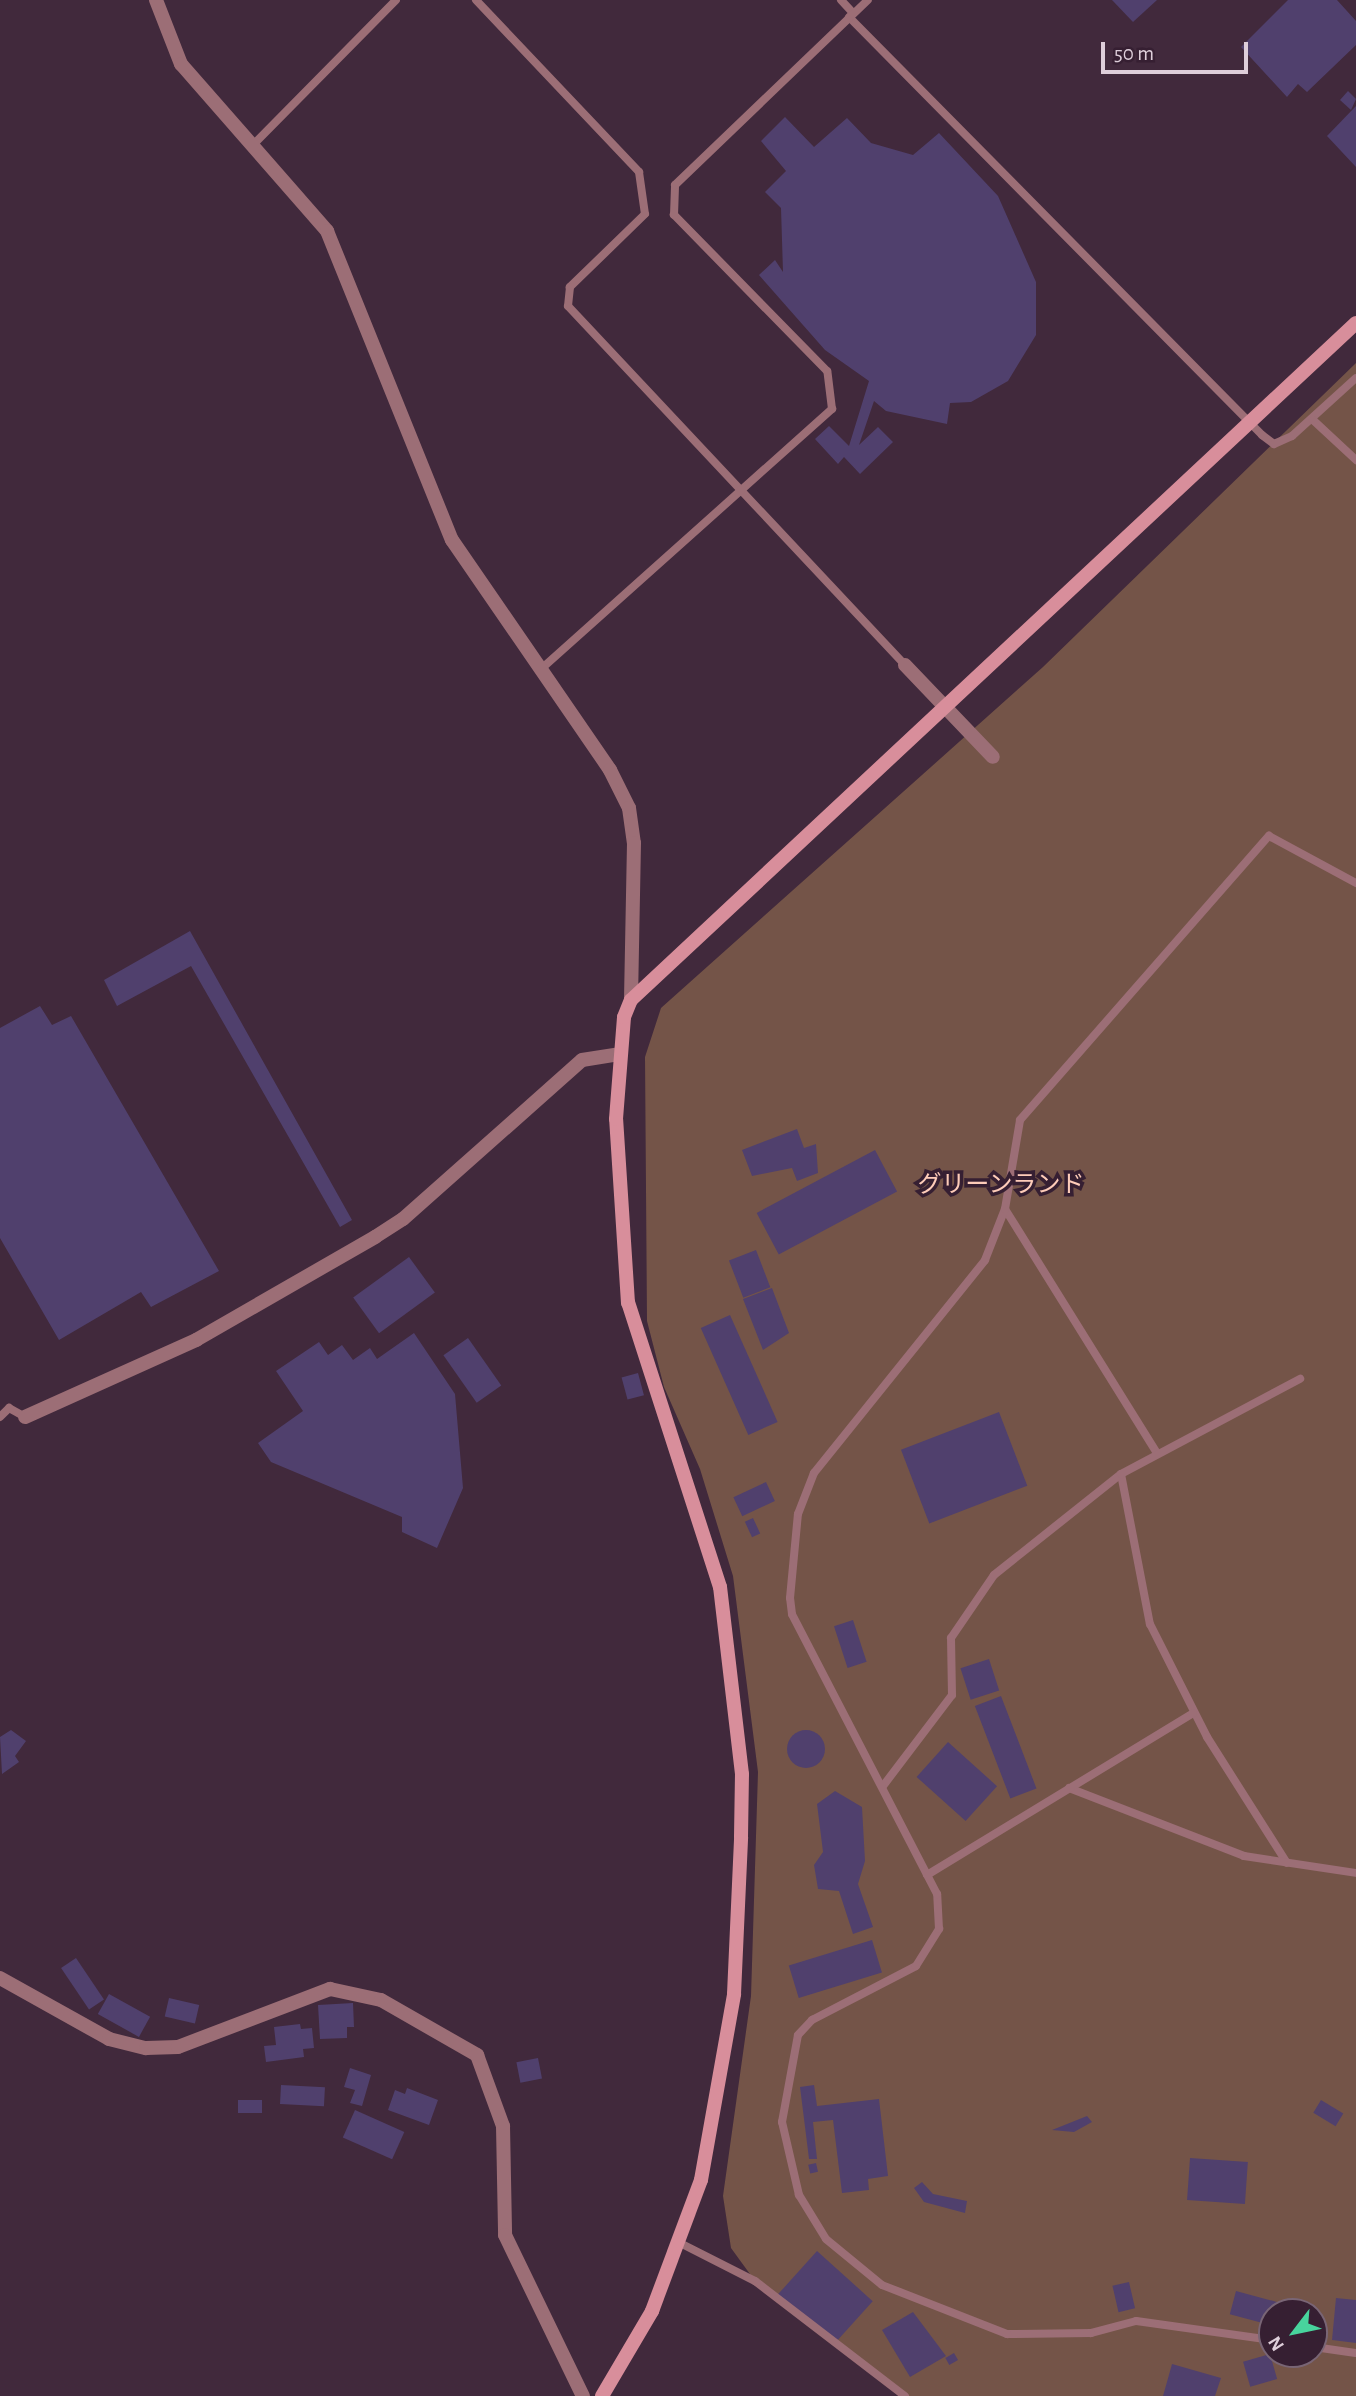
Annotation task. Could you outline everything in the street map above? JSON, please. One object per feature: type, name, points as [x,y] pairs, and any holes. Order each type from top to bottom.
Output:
[{"type":"street","points":[[156,0],[181,64],[327,231],[452,540],[610,769],[629,808],[634,843],[631,1000],[618,1054],[628,1303],[720,1587],[742,1774],[734,1994],[704,2168],[681,2244],[652,2311],[602,2396]]},
{"type":"street","points":[[631,1000],[1356,323]]},
{"type":"street","points":[[905,665],[993,757]]},
{"type":"street","points":[[25,1417],[196,1340],[403,1220],[582,1060],[618,1054]]},
{"type":"street","points":[[0,1978],[109,2039],[146,2048],[178,2047],[330,1989],[381,2000],[477,2055],[503,2126],[505,2235],[583,2396]]},
{"type":"lane","points":[[254,145],[396,0]]},
{"type":"lane","points":[[475,0],[639,172],[645,214],[570,287],[568,306],[905,665]]},
{"type":"lane","points":[[841,0],[851,15],[1054,228],[1274,444],[1313,420],[1356,377]]},
{"type":"lane","points":[[540,670],[832,409],[827,371],[674,215],[675,184],[868,0]]},
{"type":"lane","points":[[1313,420],[1356,460]]},
{"type":"lane","points":[[1258,2338],[1136,2321],[1091,2333],[1007,2334],[882,2285],[826,2239],[799,2195],[787,2156],[786,2072],[797,2035],[812,2020],[916,1966],[932,1947],[937,1894],[792,1614],[798,1514],[838,1438],[985,1260],[1005,1209],[1020,1120],[1269,836],[1356,883]]},
{"type":"lane","points":[[1005,1209],[1157,1453]]},
{"type":"lane","points":[[883,1786],[952,1695],[951,1638],[994,1575],[1121,1474],[1300,1379]]},
{"type":"lane","points":[[0,1417],[9,1408],[25,1417]]},
{"type":"lane","points":[[1121,1474],[1150,1624],[1193,1713],[1287,1863]]},
{"type":"lane","points":[[927,1875],[1193,1713]]},
{"type":"lane","points":[[1069,1788],[1244,1856],[1356,1873]]},
{"type":"lane","points":[[681,2244],[755,2281],[905,2396]]},
{"type":"lane","points":[[1328,2349],[1356,2353]]},
{"type":"green space","name":"グリーンランド","points":[[1356,363],[1356,2396],[905,2396],[755,2281],[731,2248],[723,2196],[751,1996],[758,1772],[733,1576],[700,1469],[664,1387],[647,1321],[645,1057],[661,1008],[1043,667]]},
{"type":"building","points":[[1112,0],[1157,0],[1133,22]]},
{"type":"building","points":[[1288,0],[1337,0],[1356,21],[1356,45],[1307,92],[1298,84],[1287,97],[1241,47]]},
{"type":"building","points":[[1348,91],[1356,99],[1351,110],[1340,100]]},
{"type":"building","points":[[1356,106],[1356,167],[1327,136]]},
{"type":"building","points":[[785,117],[814,147],[847,118],[871,143],[913,155],[939,133],[998,196],[1036,282],[1036,335],[1008,381],[971,402],[950,403],[947,424],[886,411],[874,401],[859,445],[878,427],[893,442],[860,474],[844,457],[838,464],[815,439],[829,426],[849,446],[869,381],[825,350],[759,275],[775,260],[783,272],[781,208],[765,192],[786,171],[761,141]]},
{"type":"building","points":[[190,931],[352,1220],[340,1227],[191,966],[117,1006],[104,980]]},
{"type":"building","points":[[40,1006],[52,1025],[71,1016],[219,1271],[151,1307],[141,1292],[59,1340],[0,1238],[0,1028]]},
{"type":"building","points":[[797,1129],[804,1148],[816,1144],[818,1173],[797,1181],[792,1168],[752,1176],[742,1150]]},
{"type":"building","points":[[875,1150],[897,1191],[779,1254],[757,1213]]},
{"type":"building","points":[[756,1250],[770,1287],[743,1298],[729,1260]]},
{"type":"building","points":[[409,1257],[435,1293],[379,1333],[353,1298]]},
{"type":"building","points":[[772,1288],[789,1333],[763,1350],[743,1299]]},
{"type":"building","points":[[730,1315],[778,1422],[748,1435],[701,1328]]},
{"type":"building","points":[[414,1333],[455,1394],[463,1488],[437,1548],[402,1532],[402,1517],[271,1462],[258,1443],[303,1411],[276,1371],[319,1342],[328,1355],[342,1345],[353,1360],[370,1348],[377,1359]]},
{"type":"building","points":[[468,1338],[501,1386],[477,1403],[443,1355]]},
{"type":"building","points":[[638,1373],[644,1395],[628,1400],[622,1377]]},
{"type":"building","points":[[999,1412],[1027,1486],[929,1523],[901,1450]]},
{"type":"building","points":[[766,1482],[775,1501],[742,1516],[733,1497]]},
{"type":"building","points":[[753,1518],[760,1533],[752,1537],[745,1522]]},
{"type":"building","points":[[853,1620],[867,1662],[848,1668],[834,1626]]},
{"type":"building","points":[[989,1659],[999,1690],[971,1700],[960,1668]]},
{"type":"building","points":[[1001,1696],[1036,1788],[1010,1798],[975,1706]]},
{"type":"building","points":[[11,1730],[26,1741],[15,1756],[19,1762],[2,1774],[0,1737]]},
{"type":"building","points":[[806,1730],[819,1736],[825,1749],[819,1762],[806,1768],[793,1762],[787,1749],[793,1736]]},
{"type":"building","points":[[948,1742],[997,1786],[966,1821],[917,1777]]},
{"type":"building","points":[[835,1791],[862,1807],[865,1861],[858,1884],[873,1927],[853,1934],[839,1891],[818,1889],[814,1865],[823,1852],[817,1804]]},
{"type":"building","points":[[872,1940],[882,1973],[799,1998],[789,1965]]},
{"type":"building","points":[[76,1958],[104,1999],[89,2010],[61,1968]]},
{"type":"building","points":[[109,1994],[150,2017],[139,2037],[98,2014]]},
{"type":"building","points":[[169,1998],[199,2005],[195,2023],[165,2017]]},
{"type":"building","points":[[353,2003],[354,2027],[347,2027],[347,2038],[320,2039],[318,2005]]},
{"type":"building","points":[[300,2024],[301,2029],[312,2028],[314,2048],[303,2049],[304,2057],[266,2062],[264,2046],[276,2045],[274,2027]]},
{"type":"building","points":[[538,2058],[542,2079],[520,2083],[516,2062]]},
{"type":"building","points":[[350,2068],[371,2075],[362,2106],[350,2103],[355,2090],[344,2087]]},
{"type":"building","points":[[281,2085],[325,2087],[324,2106],[280,2104]]},
{"type":"building","points":[[814,2085],[817,2106],[879,2099],[888,2176],[868,2179],[869,2190],[842,2193],[833,2120],[813,2122],[817,2159],[809,2159],[800,2087]]},
{"type":"building","points":[[407,2088],[438,2100],[429,2125],[388,2110],[395,2090],[405,2094]]},
{"type":"building","points":[[238,2100],[262,2100],[262,2113],[238,2113]]},
{"type":"building","points":[[1321,2100],[1343,2113],[1336,2126],[1313,2113]]},
{"type":"building","points":[[355,2110],[404,2132],[392,2159],[343,2137]]},
{"type":"building","points":[[1087,2116],[1092,2122],[1074,2132],[1052,2130]]},
{"type":"building","points":[[1190,2158],[1248,2162],[1245,2204],[1187,2200]]},
{"type":"building","points":[[816,2163],[818,2172],[810,2174],[808,2165]]},
{"type":"building","points":[[922,2182],[933,2194],[967,2201],[965,2213],[924,2202],[914,2188]]},
{"type":"building","points":[[817,2251],[873,2301],[833,2345],[778,2295]]},
{"type":"building","points":[[1129,2282],[1135,2308],[1119,2312],[1112,2286]]},
{"type":"building","points":[[1236,2291],[1262,2298],[1258,2298],[1258,2322],[1230,2314]]},
{"type":"building","points":[[1336,2298],[1356,2300],[1356,2343],[1332,2340]]},
{"type":"building","points":[[913,2312],[946,2356],[910,2377],[882,2330]]},
{"type":"building","points":[[954,2353],[958,2360],[949,2365],[945,2358]]},
{"type":"building","points":[[1258,2357],[1258,2368],[1274,2368],[1277,2379],[1250,2387],[1243,2362]]},
{"type":"building","points":[[1172,2364],[1221,2378],[1215,2396],[1163,2396]]}]
